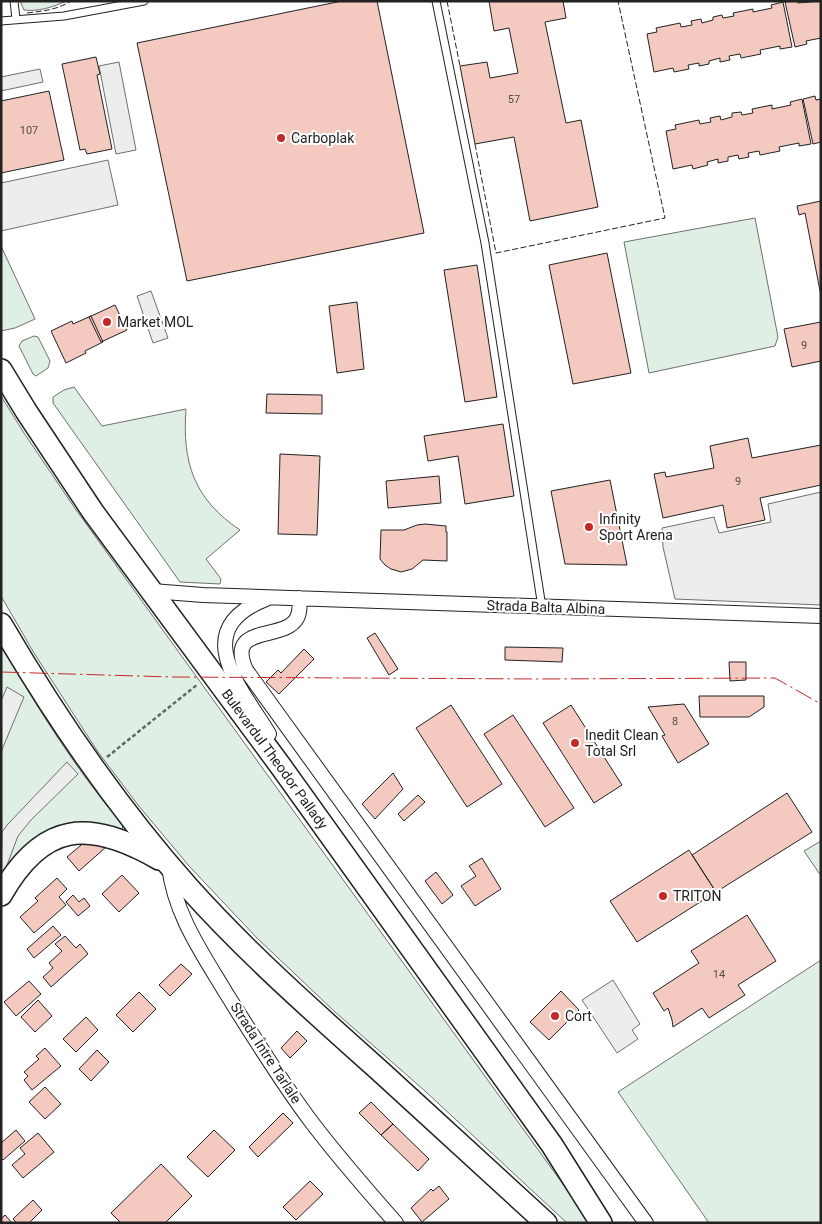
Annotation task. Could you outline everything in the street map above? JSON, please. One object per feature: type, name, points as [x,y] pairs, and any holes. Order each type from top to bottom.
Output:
[{"type":"main road","name":"Bulevardul Theodor Pallady","points":[[1,370],[26,411],[94,512],[282,768],[552,1145],[601,1223]]},
{"type":"main road","points":[[1,624],[68,733],[92,768],[139,830],[195,894],[262,964],[546,1223]]},
{"type":"main road","points":[[1,895],[17,870],[32,853],[53,840],[78,833],[104,834],[119,839],[169,865]]},
{"type":"street","name":"Strada Balta Albina","points":[[152,591],[203,595],[821,616]]},
{"type":"street","name":"Strada Balta Albina","points":[[271,597],[256,603],[239,615],[229,630],[225,652],[227,663],[235,679],[272,740],[282,768]]},
{"type":"street","points":[[300,598],[298,616],[292,624],[282,630],[257,635],[248,640],[244,645],[242,657],[246,670],[646,1223]]},
{"type":"street","name":"Strada Între Tarlale","points":[[169,865],[171,883],[180,910],[241,1018],[310,1119],[396,1223]]},
{"type":"lane","points":[[14,1],[16,19]]},
{"type":"lane","points":[[1,21],[64,16],[144,1]]},
{"type":"lane","points":[[436,1],[484,238],[542,607]]},
{"type":"path","points":[[92,768],[212,673]]},
{"type":"green space","points":[[20,1],[66,1],[45,8],[24,10]]},
{"type":"green space","points":[[755,218],[778,337],[775,346],[649,373],[624,242]]},
{"type":"green space","points":[[1,246],[35,319],[15,328],[1,331]]},
{"type":"green space","points":[[34,336],[38,337],[50,361],[48,368],[36,376],[33,374],[19,346],[22,341]]},
{"type":"green space","points":[[74,387],[102,426],[186,409],[186,446],[194,478],[212,506],[240,530],[206,559],[221,579],[220,584],[180,582],[53,403],[53,397],[64,390]]},
{"type":"green space","points":[[1,396],[74,507],[591,1223],[567,1223],[425,1091],[334,1011],[257,938],[189,866],[138,805],[98,752],[34,653],[1,596]]},
{"type":"green space","points":[[1,644],[58,738],[89,783],[123,825],[122,830],[117,831],[79,825],[1,883]]},
{"type":"green space","points":[[821,841],[821,876],[804,851]]},
{"type":"green space","points":[[821,960],[821,1223],[709,1223],[618,1092]]},
{"type":"shaded area","points":[[119,62],[136,150],[116,154],[99,66]]},
{"type":"shaded area","points":[[40,69],[43,82],[1,91],[1,77]]},
{"type":"shaded area","points":[[108,160],[118,205],[1,231],[1,183]]},
{"type":"shaded area","points":[[151,291],[168,338],[153,343],[137,296]]},
{"type":"shaded area","points":[[821,492],[821,605],[675,599],[663,547],[662,528],[714,517],[719,533],[771,522],[768,504]]},
{"type":"shaded area","points":[[7,687],[24,697],[1,752],[1,701]]},
{"type":"shaded area","points":[[67,762],[78,774],[31,820],[18,836],[1,881],[2,832]]},
{"type":"shaded area","points":[[613,980],[640,1024],[632,1030],[638,1039],[617,1053],[582,1000]]},
{"type":"building","name":"Carboplak","points":[[342,1],[377,1],[424,233],[187,281],[137,43]]},
{"type":"building","points":[[489,1],[563,1],[566,18],[545,22],[566,123],[581,120],[598,207],[530,221],[514,137],[475,144],[460,66],[487,62],[490,78],[518,73],[509,28],[494,31]]},
{"type":"building","points":[[797,1],[798,3],[821,1],[821,38],[806,41],[807,44],[795,47],[785,2]]},
{"type":"building","points":[[783,2],[792,47],[780,49],[780,46],[760,50],[761,54],[741,58],[740,54],[729,56],[730,60],[720,62],[720,58],[709,61],[709,64],[699,66],[699,63],[688,65],[689,69],[674,72],[673,68],[654,72],[647,34],[657,32],[656,28],[680,23],[681,27],[692,25],[691,21],[701,19],[702,23],[722,15],[723,18],[734,16],[733,13],[753,9],[753,12],[772,8],[771,5]]},
{"type":"building","points":[[96,57],[100,74],[97,75],[112,149],[87,154],[85,149],[80,150],[62,64]]},
{"type":"building","points":[[49,91],[64,160],[1,173],[1,101]]},
{"type":"building","points":[[815,96],[816,100],[821,99],[821,142],[813,144],[803,99]]},
{"type":"building","points":[[802,99],[811,144],[799,146],[799,143],[779,147],[780,151],[760,155],[759,151],[748,153],[749,157],[739,159],[738,155],[728,157],[728,161],[718,163],[718,159],[707,162],[708,165],[693,169],[692,165],[673,169],[666,131],[676,129],[675,125],[699,120],[700,124],[711,122],[710,118],[720,116],[721,120],[732,117],[732,113],[741,112],[742,115],[753,113],[752,109],[772,105],[772,109],[791,105],[790,102]]},
{"type":"building","points":[[821,201],[821,296],[805,213],[799,215],[797,206]]},
{"type":"building","points":[[607,253],[631,373],[573,384],[549,265]]},
{"type":"building","points":[[477,265],[497,397],[465,402],[444,270]]},
{"type":"building","points":[[357,302],[364,369],[337,373],[329,306]]},
{"type":"building","name":"Market MOL","points":[[115,305],[127,330],[101,342],[89,317]]},
{"type":"building","points":[[91,316],[103,342],[66,363],[51,331],[72,321],[73,324]]},
{"type":"building","points":[[821,322],[821,361],[792,367],[784,329]]},
{"type":"building","points":[[267,394],[322,395],[322,414],[266,413]]},
{"type":"building","points":[[503,424],[514,496],[465,504],[458,456],[428,461],[424,436]]},
{"type":"building","points":[[748,438],[752,458],[821,445],[821,485],[760,498],[765,520],[727,528],[723,505],[663,518],[654,474],[665,472],[666,477],[714,468],[710,446]]},
{"type":"building","points":[[280,454],[320,456],[317,535],[278,534]]},
{"type":"building","points":[[439,476],[441,503],[388,508],[386,481]]},
{"type":"building","name":"Infinity Sport Arena","points":[[610,480],[627,565],[565,564],[551,491]]},
{"type":"building","points":[[425,524],[446,526],[447,561],[423,560],[412,569],[401,572],[385,565],[380,559],[381,530],[404,530]]},
{"type":"building","points":[[375,633],[398,669],[389,675],[367,638]]},
{"type":"building","points":[[505,647],[563,648],[562,662],[505,660]]},
{"type":"building","points":[[304,649],[314,659],[279,694],[266,682],[278,670],[281,673]]},
{"type":"building","points":[[729,662],[746,662],[746,680],[730,681]]},
{"type":"building","points":[[699,696],[764,696],[764,707],[749,717],[700,717]]},
{"type":"building","points":[[684,704],[709,744],[678,763],[662,736],[665,735],[648,707]]},
{"type":"building","points":[[451,705],[502,784],[467,807],[416,728]]},
{"type":"building","name":"Inedit Clean Total Srl","points":[[571,705],[622,785],[594,803],[543,723]]},
{"type":"building","points":[[513,715],[574,808],[545,827],[484,734]]},
{"type":"building","points":[[393,773],[403,789],[375,819],[362,804]]},
{"type":"building","points":[[787,793],[812,832],[716,892],[692,855]]},
{"type":"building","points":[[418,795],[425,802],[404,821],[398,814]]},
{"type":"building","points":[[87,840],[106,847],[79,871],[67,857]]},
{"type":"building","name":"TRITON","points":[[689,850],[716,892],[637,942],[610,901]]},
{"type":"building","points":[[482,858],[501,889],[475,906],[461,886],[476,876],[469,866]]},
{"type":"building","points":[[436,872],[453,895],[442,904],[425,881]]},
{"type":"building","points":[[122,875],[139,893],[119,912],[102,894]]},
{"type":"building","points":[[57,878],[67,889],[59,897],[66,905],[34,933],[20,917],[38,901],[35,898]]},
{"type":"building","points":[[73,895],[79,902],[84,898],[90,906],[78,916],[66,902]]},
{"type":"building","points":[[747,915],[776,961],[738,985],[745,995],[709,1018],[702,1008],[673,1027],[668,1008],[664,1011],[653,993],[699,963],[691,951]]},
{"type":"building","points":[[53,926],[61,935],[34,958],[27,949]]},
{"type":"building","points":[[65,936],[76,948],[80,944],[88,954],[51,987],[43,977],[53,968],[49,963],[62,951],[55,944]]},
{"type":"building","points":[[181,964],[192,974],[170,996],[159,985]]},
{"type":"building","points":[[29,981],[41,994],[16,1016],[4,1002]]},
{"type":"building","name":"Cort","points":[[561,991],[579,1010],[549,1040],[530,1022]]},
{"type":"building","points":[[139,992],[156,1009],[133,1032],[116,1015]]},
{"type":"building","points":[[38,1000],[52,1016],[35,1032],[21,1017]]},
{"type":"building","points":[[86,1017],[98,1030],[76,1052],[63,1039]]},
{"type":"building","points":[[297,1031],[307,1041],[290,1058],[281,1048]]},
{"type":"building","points":[[45,1048],[61,1066],[32,1090],[24,1080],[28,1076],[24,1072],[39,1059],[36,1056]]},
{"type":"building","points":[[97,1050],[109,1062],[91,1081],[79,1069]]},
{"type":"building","points":[[45,1087],[61,1104],[45,1119],[29,1102]]},
{"type":"building","points":[[371,1102],[393,1124],[381,1135],[359,1113]]},
{"type":"building","points":[[283,1113],[293,1123],[258,1157],[249,1147]]},
{"type":"building","points":[[393,1124],[429,1159],[418,1171],[381,1135]]},
{"type":"building","points":[[16,1130],[25,1141],[3,1160],[1,1158],[1,1143]]},
{"type":"building","points":[[214,1130],[235,1150],[208,1177],[187,1157]]},
{"type":"building","points":[[38,1133],[54,1152],[23,1178],[12,1165],[25,1154],[20,1148]]},
{"type":"building","points":[[161,1164],[192,1196],[165,1223],[121,1223],[111,1213]]},
{"type":"building","points":[[310,1181],[323,1194],[296,1220],[283,1207]]},
{"type":"building","points":[[439,1186],[449,1199],[422,1222],[411,1208],[431,1189],[433,1191]]},
{"type":"building","points":[[33,1200],[42,1210],[29,1223],[17,1223],[13,1219]]},
{"type":"building","points":[[5,1215],[12,1223],[1,1223],[1,1219]]},
{"type":"fence","points":[[27,13],[44,11],[71,1]]},
{"type":"fence","points":[[447,1],[460,66]]},
{"type":"fence","points":[[475,144],[496,253],[665,218],[618,1]]},
{"type":"power","points":[[1,672],[172,677],[775,678],[821,704]]},
{"type":"place","name":"Carboplak","points":[[281,138]]},
{"type":"place","name":"Market MOL","points":[[107,322]]},
{"type":"place","name":"Infinity Sport Arena","points":[[589,527]]},
{"type":"place","name":"Inedit Clean Total Srl","points":[[575,743]]},
{"type":"place","name":"TRITON","points":[[663,896]]},
{"type":"place","name":"Cort","points":[[555,1016]]}]
